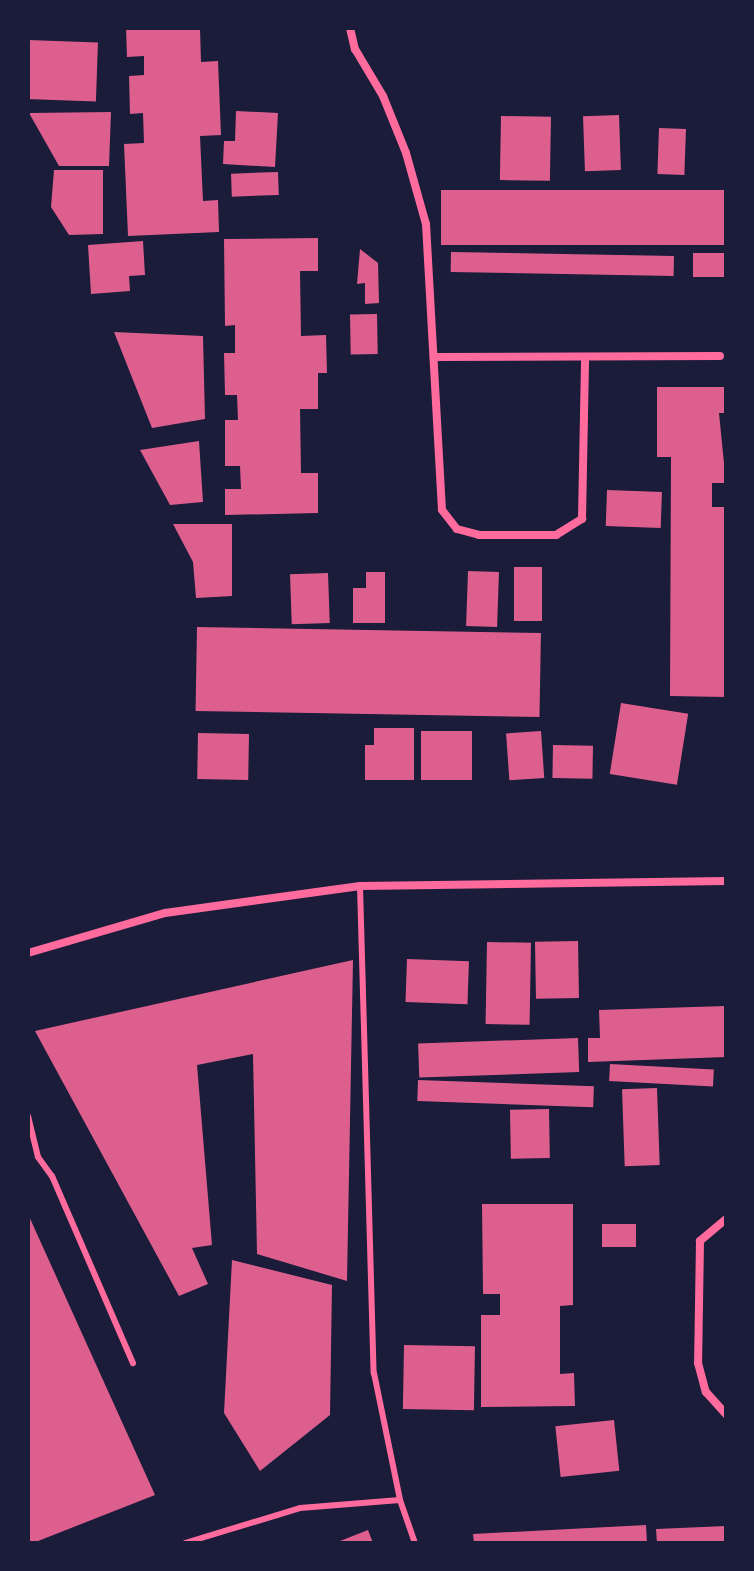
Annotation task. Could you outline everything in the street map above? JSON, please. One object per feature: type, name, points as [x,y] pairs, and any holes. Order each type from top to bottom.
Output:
[{"type":"street","points":[[350,28],[355,49],[383,96],[406,153],[426,224],[436,357],[442,510],[457,529],[479,535],[556,535],[582,519],[585,359]]},
{"type":"street","points":[[436,357],[585,359],[720,356]]},
{"type":"street","points":[[28,953],[165,913],[360,886],[726,881]]},
{"type":"street","points":[[726,1219],[700,1241],[698,1363],[706,1392],[726,1414]]},
{"type":"lane","points":[[360,886],[374,1373],[400,1500],[415,1543]]},
{"type":"lane","points":[[28,1116],[38,1157],[52,1176],[133,1363]]},
{"type":"lane","points":[[185,1543],[300,1508],[400,1500]]},
{"type":"building","points":[[126,28],[200,28],[201,62],[218,61],[221,135],[200,136],[203,201],[218,200],[219,232],[128,236],[124,144],[144,143],[143,113],[130,114],[129,76],[144,75],[144,56],[127,57]]},
{"type":"building","points":[[28,40],[98,42],[96,101],[28,99]]},
{"type":"building","points":[[236,111],[278,113],[275,167],[223,164],[224,141],[235,141]]},
{"type":"building","points":[[111,112],[109,166],[59,166],[29,113]]},
{"type":"building","points":[[619,115],[621,170],[585,171],[583,116]]},
{"type":"building","points":[[501,116],[551,117],[550,181],[500,180]]},
{"type":"building","points":[[659,128],[686,129],[684,175],[657,174]]},
{"type":"building","points":[[54,170],[103,170],[103,234],[69,235],[51,207]]},
{"type":"building","points":[[278,172],[279,195],[232,197],[231,174]]},
{"type":"building","points":[[441,190],[726,190],[726,245],[441,245]]},
{"type":"building","points":[[318,238],[318,271],[300,271],[301,336],[326,335],[327,373],[318,373],[318,409],[300,409],[301,473],[318,473],[318,513],[225,515],[225,489],[241,489],[240,466],[225,466],[225,420],[238,420],[237,395],[225,395],[224,353],[235,353],[235,325],[225,326],[224,239]]},
{"type":"building","points":[[143,241],[145,275],[129,276],[130,291],[91,294],[88,245]]},
{"type":"building","points":[[360,249],[378,263],[379,303],[365,304],[365,283],[357,284]]},
{"type":"building","points":[[451,252],[674,256],[674,276],[451,272]]},
{"type":"building","points":[[693,253],[726,253],[726,277],[693,277]]},
{"type":"building","points":[[350,314],[377,314],[378,354],[351,354]]},
{"type":"building","points":[[114,332],[203,336],[205,419],[152,428]]},
{"type":"building","points":[[657,387],[726,387],[726,413],[719,413],[726,483],[712,483],[712,507],[726,507],[726,697],[670,696],[671,457],[657,457]]},
{"type":"building","points":[[199,441],[203,502],[170,505],[140,450]]},
{"type":"building","points":[[607,490],[662,492],[661,528],[606,526]]},
{"type":"building","points":[[173,524],[232,524],[232,596],[196,598],[193,562]]},
{"type":"building","points":[[514,567],[542,567],[542,621],[514,621]]},
{"type":"building","points":[[468,571],[499,572],[497,627],[466,626]]},
{"type":"building","points":[[366,572],[385,572],[385,623],[353,623],[353,588],[366,588]]},
{"type":"building","points":[[328,573],[330,623],[292,624],[290,574]]},
{"type":"building","points":[[197,627],[541,633],[539,717],[196,711]]},
{"type":"building","points":[[621,703],[688,714],[677,785],[610,774]]},
{"type":"building","points":[[374,728],[414,728],[414,780],[365,780],[365,745],[374,745]]},
{"type":"building","points":[[421,731],[472,731],[472,780],[421,780]]},
{"type":"building","points":[[541,731],[544,778],[509,780],[506,733]]},
{"type":"building","points":[[198,733],[249,734],[248,780],[197,779]]},
{"type":"building","points":[[553,745],[593,746],[592,779],[552,778]]},
{"type":"building","points":[[578,941],[579,998],[536,999],[535,942]]},
{"type":"building","points":[[487,942],[531,943],[530,1025],[486,1024]]},
{"type":"building","points":[[407,959],[469,961],[467,1004],[405,1002]]},
{"type":"building","points":[[353,960],[347,1281],[257,1254],[253,1054],[197,1065],[212,1245],[192,1248],[208,1284],[179,1296],[35,1031]]},
{"type":"building","points":[[726,1006],[726,1057],[588,1062],[588,1038],[600,1038],[599,1010]]},
{"type":"building","points":[[578,1038],[579,1072],[419,1078],[418,1044]]},
{"type":"building","points":[[610,1064],[714,1069],[713,1086],[609,1081]]},
{"type":"building","points":[[418,1080],[594,1086],[593,1107],[417,1101]]},
{"type":"building","points":[[657,1088],[660,1165],[625,1166],[622,1089]]},
{"type":"building","points":[[549,1109],[550,1158],[511,1159],[510,1110]]},
{"type":"building","points":[[482,1204],[573,1204],[573,1305],[560,1306],[560,1374],[574,1373],[575,1406],[481,1407],[481,1315],[500,1315],[500,1294],[483,1294]]},
{"type":"building","points":[[28,1214],[155,1495],[33,1543],[28,1543]]},
{"type":"building","points":[[602,1224],[636,1224],[636,1247],[602,1247]]},
{"type":"building","points":[[232,1260],[332,1285],[330,1415],[260,1471],[224,1413]]},
{"type":"building","points":[[404,1345],[475,1346],[474,1410],[403,1409]]},
{"type":"building","points":[[614,1420],[619,1471],[561,1477],[555,1426]]},
{"type":"building","points":[[646,1525],[647,1543],[474,1543],[473,1534]]},
{"type":"building","points":[[726,1526],[726,1543],[657,1543],[656,1529]]},
{"type":"building","points":[[368,1530],[373,1543],[335,1543]]}]
